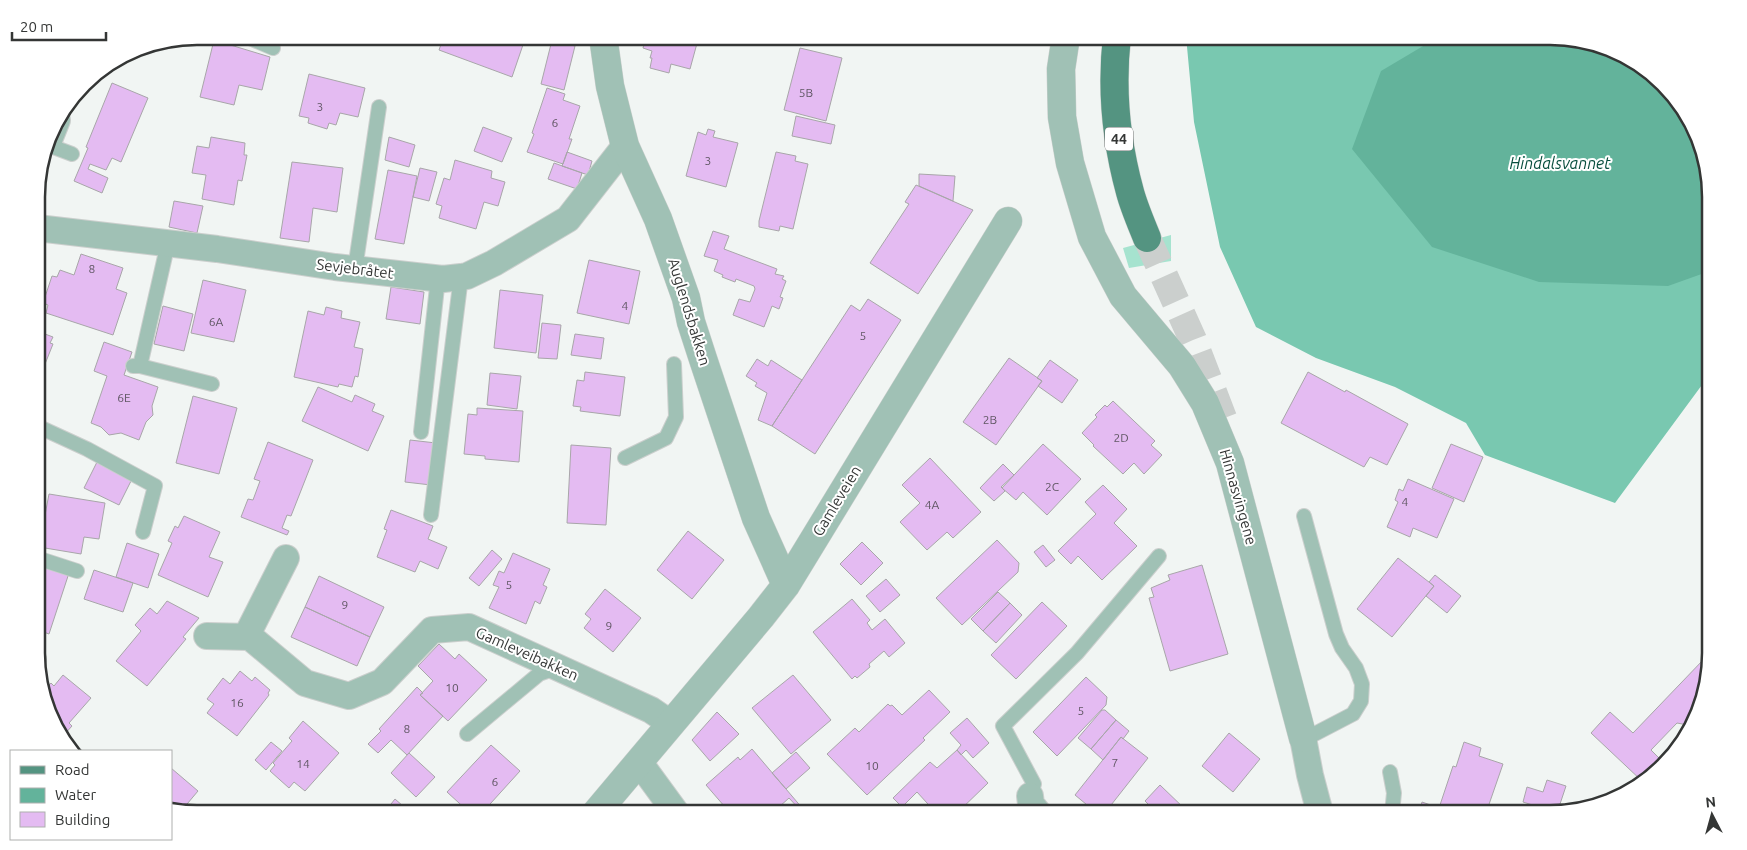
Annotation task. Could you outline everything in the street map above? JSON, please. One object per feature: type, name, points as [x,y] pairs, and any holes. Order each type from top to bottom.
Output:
[{"type":"main road","name":"44","points":[[1117,45],[1115,100],[1118,135],[1130,194],[1147,238]]},
{"type":"street","name":"Auglendsbakken","points":[[603,45],[610,86],[625,146],[658,219],[686,298],[691,322],[751,503],[786,585]]},
{"type":"street","name":"Hinnasvingene","points":[[1065,45],[1062,69],[1062,117],[1070,163],[1092,237],[1123,296],[1182,366],[1205,404],[1227,455],[1304,739],[1318,805]]},
{"type":"street","name":"Sevjebråtet","points":[[45,229],[168,243],[355,269],[450,278],[467,276],[494,263],[568,219],[625,146]]},
{"type":"street","name":"Gamleveien","points":[[603,805],[670,723],[749,632],[786,585],[1008,220]]},
{"type":"street","points":[[207,636],[246,637],[286,558]]},
{"type":"street","name":"Gamleveibakken","points":[[246,637],[250,637],[305,684],[349,696],[382,682],[432,630],[469,627],[651,710],[670,723]]},
{"type":"street","points":[[639,762],[671,805]]},
{"type":"lane","points":[[266,45],[273,48]]},
{"type":"lane","points":[[355,269],[379,107]]},
{"type":"lane","points":[[54,147],[72,154]]},
{"type":"lane","points":[[168,243],[136,366],[212,384]]},
{"type":"lane","points":[[421,432],[450,278]]},
{"type":"lane","points":[[431,515],[450,278]]},
{"type":"lane","points":[[625,458],[666,438],[676,417],[674,364]]},
{"type":"lane","points":[[45,430],[87,449],[155,486],[143,532]]},
{"type":"lane","points":[[1304,516],[1336,634],[1342,648],[1356,668],[1362,684],[1361,700],[1353,714],[1304,739]]},
{"type":"lane","points":[[1034,805],[1034,784],[1003,726],[1077,653],[1159,556]]},
{"type":"lane","points":[[45,561],[77,571]]},
{"type":"lane","points":[[467,734],[539,674],[559,667]]},
{"type":"lane","points":[[1390,772],[1394,793],[1393,805]]},
{"type":"shaded area","points":[[1187,45],[1560,45],[1599,53],[1626,65],[1643,76],[1671,104],[1682,121],[1697,158],[1701,177],[1702,197],[1702,385],[1615,503],[1485,455],[1466,423],[1395,387],[1316,358],[1256,327],[1220,247],[1194,122]]},
{"type":"shaded area","points":[[1171,235],[1171,261],[1129,268],[1123,248]]},
{"type":"water","name":"Hindalsvannet","points":[[1425,45],[1560,45],[1599,53],[1626,65],[1643,76],[1671,104],[1682,121],[1697,158],[1701,177],[1702,197],[1702,274],[1668,286],[1539,282],[1432,247],[1352,149],[1381,71]]},
{"type":"building","points":[[213,45],[230,45],[270,57],[262,90],[239,85],[234,105],[200,97]]},
{"type":"building","points":[[441,45],[523,45],[512,77],[439,50]]},
{"type":"building","points":[[551,45],[575,46],[564,90],[541,84]]},
{"type":"building","points":[[644,45],[697,45],[690,69],[671,64],[669,73],[650,68],[652,51],[643,48]]},
{"type":"building","points":[[800,48],[842,58],[826,121],[784,110]]},
{"type":"building","points":[[309,74],[365,88],[358,117],[340,113],[336,125],[329,123],[327,129],[308,123],[309,118],[299,116]]},
{"type":"building","points":[[112,83],[148,98],[121,162],[112,158],[106,170],[90,164],[88,169],[108,178],[102,193],[74,181]]},
{"type":"building","points":[[547,88],[565,94],[563,100],[580,106],[569,139],[572,139],[563,164],[527,152]]},
{"type":"building","points":[[796,116],[835,125],[831,144],[792,136]]},
{"type":"building","points":[[483,127],[512,138],[502,162],[474,151]]},
{"type":"building","points":[[708,129],[715,131],[713,137],[738,143],[726,187],[686,176],[698,132],[706,135]]},
{"type":"building","points":[[211,137],[245,143],[244,155],[247,155],[242,181],[238,180],[234,205],[202,199],[206,175],[192,173],[197,146],[209,148]]},
{"type":"building","points":[[389,137],[415,145],[409,167],[385,160]]},
{"type":"building","points":[[567,152],[592,161],[588,175],[562,166]]},
{"type":"building","points":[[776,152],[796,156],[795,161],[808,164],[793,229],[780,226],[779,231],[759,227]]},
{"type":"building","points":[[455,160],[492,171],[491,178],[505,182],[498,206],[484,202],[476,229],[439,218],[442,206],[436,204],[444,178],[450,180]]},
{"type":"building","points":[[292,162],[343,168],[337,212],[313,208],[309,242],[280,238]]},
{"type":"building","points":[[554,163],[582,173],[577,189],[548,179]]},
{"type":"building","points":[[420,168],[437,172],[429,201],[413,197]]},
{"type":"building","points":[[388,170],[417,176],[404,244],[375,239]]},
{"type":"building","points":[[919,174],[955,176],[953,201],[919,186]]},
{"type":"building","points":[[916,185],[973,210],[918,294],[870,263],[909,204],[905,202]]},
{"type":"building","points":[[174,201],[203,206],[197,233],[169,227]]},
{"type":"building","points":[[713,231],[729,236],[724,249],[777,269],[775,274],[784,276],[782,279],[786,281],[780,297],[783,298],[779,309],[772,306],[764,327],[733,315],[739,299],[750,302],[755,289],[754,286],[736,279],[735,282],[722,277],[723,275],[714,271],[718,260],[704,256]]},
{"type":"building","points":[[81,254],[123,268],[116,289],[127,293],[113,335],[46,313],[48,305],[45,304],[45,297],[52,276],[57,277],[60,270],[74,275]]},
{"type":"building","points":[[589,260],[640,271],[629,324],[577,313]]},
{"type":"building","points":[[203,280],[246,290],[234,342],[191,333]]},
{"type":"building","points":[[391,287],[424,292],[420,324],[386,319]]},
{"type":"building","points":[[500,290],[543,295],[536,353],[494,348]]},
{"type":"building","points":[[868,299],[901,320],[815,454],[772,426],[851,305],[860,311]]},
{"type":"building","points":[[163,306],[193,314],[184,351],[154,344]]},
{"type":"building","points":[[326,307],[342,311],[341,318],[360,322],[354,347],[363,349],[358,377],[355,376],[352,387],[339,384],[338,387],[294,377],[308,311],[324,315]]},
{"type":"building","points":[[542,323],[561,325],[557,359],[538,358]]},
{"type":"building","points":[[45,334],[53,337],[50,343],[53,344],[45,364]]},
{"type":"building","points":[[575,334],[604,338],[601,359],[571,355]]},
{"type":"building","points":[[104,342],[132,352],[124,375],[158,387],[152,406],[153,415],[146,422],[139,440],[121,433],[109,435],[101,427],[91,423],[107,376],[94,371]]},
{"type":"building","points":[[1009,358],[1042,381],[996,445],[963,422]]},
{"type":"building","points":[[757,359],[768,366],[771,360],[802,380],[772,426],[758,420],[767,393],[755,386],[757,383],[746,376]]},
{"type":"building","points":[[1050,360],[1078,380],[1062,403],[1038,386],[1042,381],[1037,378]]},
{"type":"building","points":[[585,372],[625,377],[620,416],[580,411],[581,407],[573,406],[577,380],[584,381]]},
{"type":"building","points":[[1308,372],[1345,392],[1346,390],[1408,424],[1387,465],[1370,457],[1364,467],[1281,423]]},
{"type":"building","points":[[490,373],[521,376],[517,409],[487,405]]},
{"type":"building","points":[[318,387],[352,402],[355,395],[375,404],[372,411],[384,416],[368,451],[302,421]]},
{"type":"building","points":[[193,396],[237,408],[219,474],[176,463]]},
{"type":"building","points":[[1113,401],[1155,441],[1151,445],[1162,455],[1144,474],[1134,463],[1123,474],[1082,433],[1097,417],[1095,415],[1105,405],[1107,407]]},
{"type":"building","points":[[477,408],[523,411],[519,462],[485,459],[485,456],[464,454],[468,414],[477,415]]},
{"type":"building","points":[[410,440],[436,443],[431,485],[405,482]]},
{"type":"building","points":[[268,442],[313,460],[291,516],[287,515],[282,528],[289,531],[287,535],[241,517],[248,499],[253,500],[260,481],[254,479]]},
{"type":"building","points":[[1043,444],[1081,479],[1047,515],[1023,492],[1016,500],[1002,488]]},
{"type":"building","points":[[1451,444],[1483,457],[1464,502],[1432,488]]},
{"type":"building","points":[[571,445],[611,448],[606,525],[567,523]]},
{"type":"building","points":[[930,458],[981,512],[953,538],[947,532],[927,550],[900,522],[920,503],[902,485]]},
{"type":"building","points":[[97,462],[132,479],[119,505],[84,488]]},
{"type":"building","points":[[1003,464],[1014,475],[1001,487],[1005,491],[994,501],[980,488]]},
{"type":"building","points":[[1408,479],[1454,499],[1437,538],[1413,528],[1410,537],[1387,527],[1398,502],[1395,500],[1399,489],[1403,491]]},
{"type":"building","points":[[1103,485],[1127,509],[1114,523],[1137,546],[1102,580],[1078,556],[1071,564],[1058,551],[1096,514],[1085,502]]},
{"type":"building","points":[[49,494],[105,503],[99,539],[84,537],[81,554],[45,548],[45,515]]},
{"type":"building","points":[[391,510],[433,526],[428,539],[447,547],[438,569],[420,561],[415,572],[377,557],[387,530],[384,529]]},
{"type":"building","points":[[184,516],[220,532],[209,557],[223,562],[208,597],[158,575],[172,543],[168,541],[175,526],[178,528]]},
{"type":"building","points":[[688,531],[724,560],[692,599],[657,570]]},
{"type":"building","points":[[997,540],[1019,563],[1018,572],[962,625],[936,598]]},
{"type":"building","points":[[862,542],[883,563],[861,585],[840,564]]},
{"type":"building","points":[[127,543],[159,554],[148,588],[116,577]]},
{"type":"building","points":[[1043,545],[1055,560],[1046,567],[1034,552]]},
{"type":"building","points":[[492,550],[502,559],[479,586],[469,578]]},
{"type":"building","points":[[513,553],[550,569],[543,585],[547,587],[540,604],[535,601],[526,624],[489,608],[499,587],[493,585],[499,571],[504,573]]},
{"type":"building","points":[[1398,558],[1434,586],[1392,637],[1357,609]]},
{"type":"building","points":[[1202,565],[1228,654],[1170,671],[1149,598],[1154,597],[1151,588],[1170,580],[1168,575]]},
{"type":"building","points":[[45,566],[69,573],[49,634],[45,633]]},
{"type":"building","points":[[94,570],[133,583],[123,612],[84,599]]},
{"type":"building","points":[[1435,575],[1461,596],[1447,613],[1426,596],[1434,586],[1429,582]]},
{"type":"building","points":[[319,576],[384,607],[370,637],[305,607]]},
{"type":"building","points":[[886,579],[900,595],[880,612],[866,596]]},
{"type":"building","points":[[605,589],[641,618],[613,652],[584,628],[591,619],[585,614]]},
{"type":"building","points":[[998,592],[1010,603],[983,631],[971,619]]},
{"type":"building","points":[[852,599],[870,620],[867,623],[872,630],[885,619],[905,643],[889,657],[884,651],[869,664],[870,667],[857,678],[855,676],[852,679],[813,632]]},
{"type":"building","points":[[167,601],[199,618],[183,637],[186,639],[147,686],[116,661],[141,631],[135,625],[150,608],[157,614]]},
{"type":"building","points":[[1042,602],[1067,626],[1016,679],[991,655]]},
{"type":"building","points":[[1010,603],[1022,615],[996,643],[983,631]]},
{"type":"building","points":[[305,607],[370,637],[357,666],[291,637]]},
{"type":"building","points":[[439,644],[455,659],[459,654],[487,680],[448,721],[420,695],[433,681],[418,666]]},
{"type":"building","points":[[1702,661],[1697,692],[1686,720],[1684,724],[1677,723],[1651,750],[1659,758],[1637,777],[1591,733],[1610,712],[1633,733]]},
{"type":"building","points":[[240,671],[252,681],[255,677],[270,690],[269,695],[237,736],[207,713],[214,704],[207,699],[223,678],[230,684]]},
{"type":"building","points":[[63,675],[91,698],[69,723],[72,726],[67,732],[50,692],[49,685],[51,683],[54,686]]},
{"type":"building","points":[[793,675],[831,720],[791,754],[752,708]]},
{"type":"building","points":[[1086,677],[1107,697],[1106,705],[1057,756],[1033,732]]},
{"type":"building","points":[[417,687],[423,693],[420,695],[443,716],[407,755],[391,740],[378,753],[368,744]]},
{"type":"building","points":[[929,690],[950,712],[923,738],[925,740],[867,795],[827,754],[855,728],[859,732],[888,704],[892,705],[902,715]]},
{"type":"building","points":[[1102,710],[1105,710],[1116,720],[1091,749],[1078,738]]},
{"type":"building","points":[[717,712],[739,734],[710,761],[692,740]]},
{"type":"building","points":[[967,718],[989,743],[973,758],[966,750],[961,755],[957,750],[961,745],[950,733]]},
{"type":"building","points":[[1116,720],[1129,731],[1123,739],[1121,737],[1103,760],[1091,749]]},
{"type":"building","points":[[303,721],[339,753],[305,791],[294,782],[289,788],[270,771],[275,765],[273,763],[292,741],[289,738]]},
{"type":"building","points":[[1229,733],[1260,759],[1233,792],[1202,766]]},
{"type":"building","points":[[1121,737],[1148,758],[1111,805],[1087,805],[1075,795]]},
{"type":"building","points":[[271,742],[282,751],[266,770],[255,760]]},
{"type":"building","points":[[1464,742],[1481,748],[1479,756],[1503,764],[1489,805],[1440,805],[1453,766],[1456,767]]},
{"type":"building","points":[[491,745],[520,771],[489,805],[461,805],[447,792]]},
{"type":"building","points":[[752,749],[800,805],[795,805],[789,798],[781,805],[723,805],[706,785],[738,757],[740,760]]},
{"type":"building","points":[[957,750],[988,783],[965,805],[929,805],[917,792],[904,805],[900,805],[893,798],[930,762],[937,768]]},
{"type":"building","points":[[796,752],[810,768],[786,789],[772,773]]},
{"type":"building","points":[[409,753],[435,777],[416,797],[391,773]]},
{"type":"building","points":[[172,769],[198,791],[186,805],[172,803]]},
{"type":"building","points":[[1547,780],[1566,786],[1560,805],[1533,805],[1523,802],[1527,787],[1543,792]]},
{"type":"building","points":[[1160,785],[1181,805],[1149,805],[1145,801]]},
{"type":"building","points":[[395,799],[402,805],[390,805]]},
{"type":"tunnel","points":[[1147,238],[1193,340],[1226,426]]}]
